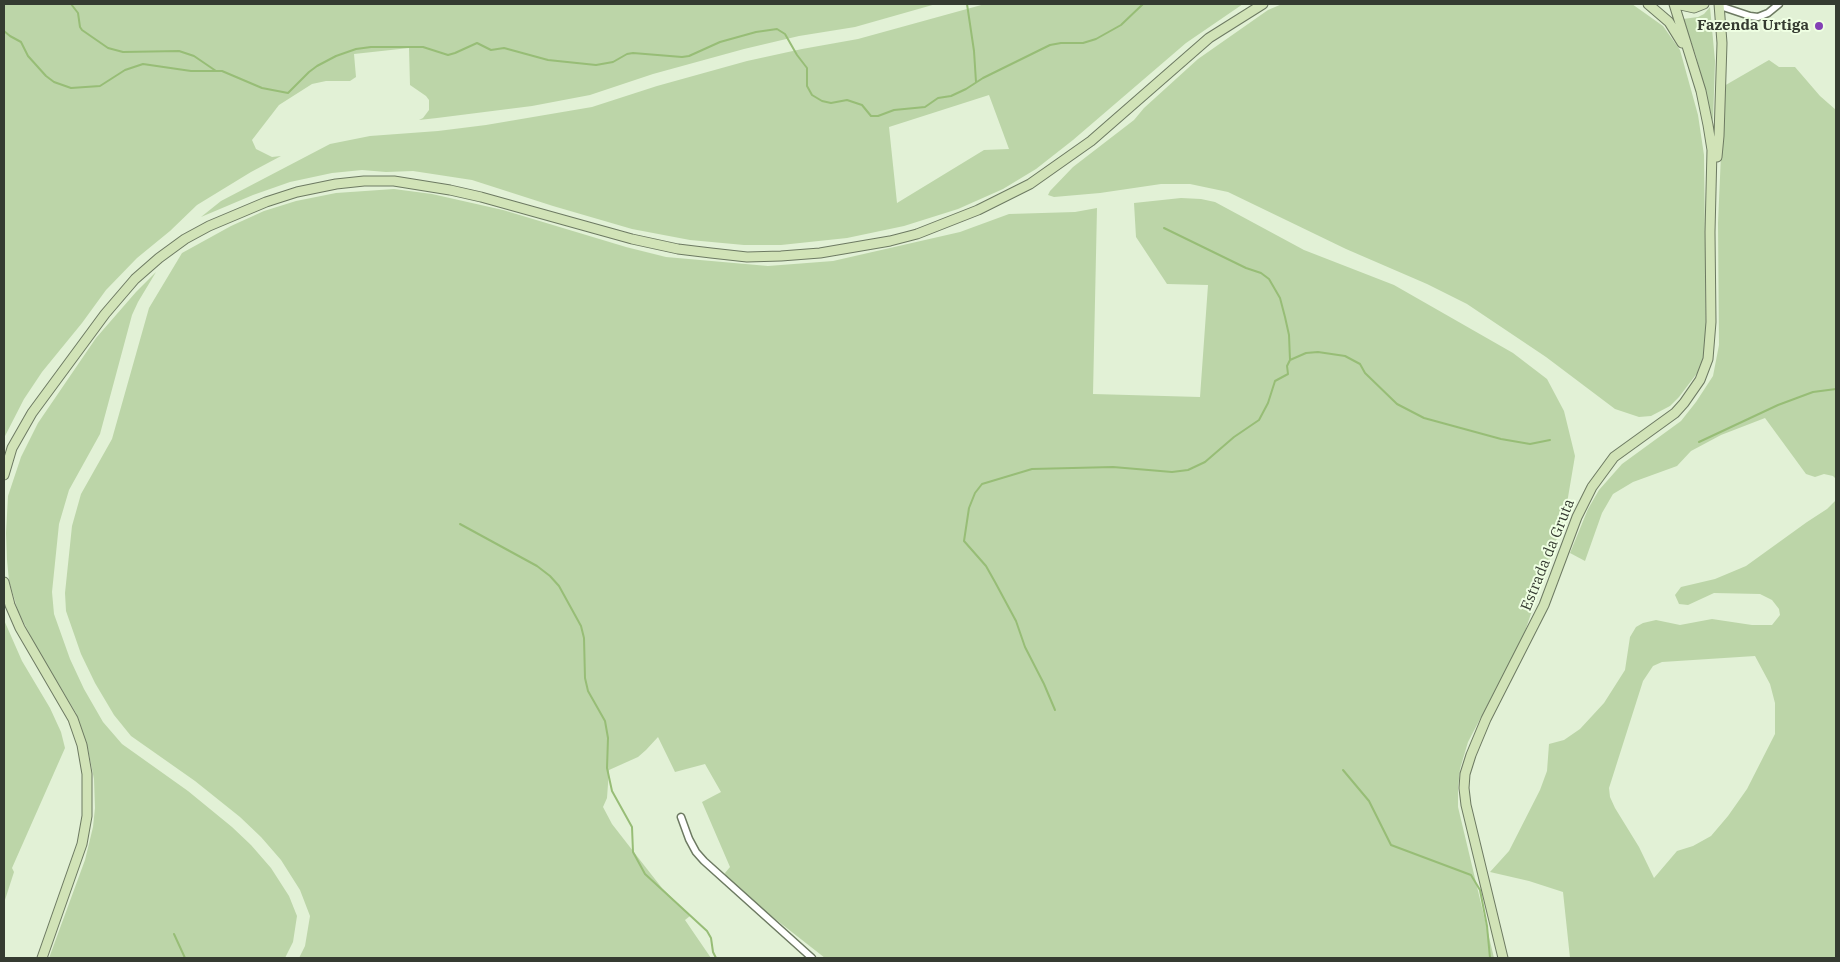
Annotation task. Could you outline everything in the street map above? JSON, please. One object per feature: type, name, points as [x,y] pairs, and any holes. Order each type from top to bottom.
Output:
[{"type":"main road","points":[[4,475],[12,448],[32,414],[105,314],[130,285],[159,258],[185,240],[209,226],[266,202],[297,192],[336,184],[364,181],[394,182],[458,191],[632,240],[711,253],[781,256],[848,249],[890,241],[917,234],[978,210],[1030,184],[1091,142],[1209,38],[1263,4]]},
{"type":"main road","points":[[1648,4],[1664,17],[1673,28],[1691,61]]},
{"type":"main road","points":[[1704,4],[1694,8],[1675,4],[1708,124],[1712,150],[1712,192]]},
{"type":"main road","points":[[1712,192],[1719,136],[1722,43],[1719,5]]},
{"type":"main road","name":"Estrada da Gruta","points":[[1503,958],[1466,805],[1465,774],[1486,719],[1544,605],[1577,517],[1592,487],[1614,457],[1675,413],[1695,389],[1702,376],[1708,359],[1711,322],[1710,232],[1712,192]]},
{"type":"main road","points":[[4,582],[10,605],[20,628],[73,719],[82,745],[87,774],[87,816],[82,844],[42,958]]},
{"type":"street","points":[[1719,5],[1758,17],[1768,13],[1778,4]]},
{"type":"street","points":[[681,817],[689,839],[696,852],[704,861],[812,958]]},
{"type":"green space","points":[[4,4],[936,4],[855,27],[799,36],[744,49],[653,74],[590,95],[532,106],[419,120],[429,110],[429,100],[410,85],[409,48],[354,54],[356,77],[350,81],[326,81],[312,84],[279,105],[252,140],[256,149],[272,157],[281,156],[197,205],[170,231],[137,258],[106,290],[42,372],[24,399],[4,438]]},
{"type":"green space","points":[[985,4],[1243,4],[1186,43],[1073,140],[1036,169],[1003,189],[958,209],[904,226],[847,238],[781,245],[744,245],[690,240],[632,229],[472,180],[413,171],[386,172],[362,170],[332,173],[290,182],[201,217],[221,201],[330,144],[370,136],[486,125],[592,107],[657,86],[747,61],[858,39]],"holes":[[[989,95],[1009,149],[984,150],[897,203],[889,127]]]},
{"type":"green space","points":[[1282,4],[1632,4],[1663,26],[1680,50],[1698,115],[1704,155],[1705,352],[1701,368],[1670,406],[1651,416],[1639,417],[1615,409],[1546,357],[1467,304],[1427,284],[1346,249],[1228,192],[1190,184],[1161,184],[1100,193],[1054,197],[1048,195],[1073,167],[1134,120],[1144,108],[1198,59],[1268,10]]},
{"type":"green space","points":[[1710,7],[1715,61],[1713,122],[1696,56],[1683,19],[1698,17],[1704,14]]},
{"type":"green space","points":[[1769,60],[1779,67],[1795,67],[1820,96],[1836,110],[1836,479],[1833,476],[1824,474],[1815,477],[1806,474],[1765,418],[1721,435],[1691,451],[1677,466],[1633,482],[1613,494],[1602,513],[1585,561],[1570,553],[1588,509],[1599,490],[1622,464],[1681,421],[1713,376],[1719,345],[1718,223],[1724,86]]},
{"type":"green space","points":[[394,189],[432,194],[503,210],[666,257],[768,266],[833,261],[960,232],[1009,214],[1075,212],[1097,208],[1093,394],[1200,397],[1208,285],[1167,284],[1136,237],[1134,203],[1181,198],[1201,199],[1215,202],[1304,250],[1394,285],[1513,353],[1547,379],[1564,411],[1575,456],[1565,515],[1523,637],[1468,742],[1460,769],[1458,807],[1494,958],[825,958],[765,911],[726,876],[725,873],[730,867],[702,802],[721,792],[705,764],[675,772],[658,737],[638,757],[609,770],[607,798],[603,807],[612,824],[662,888],[690,916],[685,920],[711,958],[299,958],[305,946],[310,916],[300,890],[281,860],[240,817],[195,781],[131,736],[114,715],[95,683],[81,654],[66,611],[65,593],[72,526],[81,494],[112,439],[149,308],[182,253],[231,226],[264,211],[296,201],[336,193]]},
{"type":"green space","points":[[156,272],[132,315],[100,434],[69,490],[59,524],[52,592],[54,614],[70,659],[84,689],[103,722],[122,744],[188,791],[232,827],[271,868],[289,896],[297,916],[293,942],[285,958],[49,958],[85,860],[93,827],[95,808],[94,779],[88,749],[76,713],[35,645],[18,611],[9,581],[7,560],[8,496],[21,457],[38,423],[96,338]]},
{"type":"green space","points":[[1836,500],[1836,958],[1570,958],[1563,892],[1529,881],[1490,872],[1509,851],[1540,790],[1547,771],[1549,744],[1564,740],[1580,729],[1604,703],[1625,670],[1630,637],[1636,627],[1643,623],[1656,620],[1680,625],[1712,619],[1752,625],[1772,625],[1780,615],[1779,609],[1772,600],[1760,594],[1714,593],[1688,605],[1679,604],[1675,595],[1681,587],[1715,579],[1746,566],[1827,509]],"holes":[[[1755,656],[1770,684],[1775,703],[1775,734],[1747,789],[1711,836],[1693,846],[1677,851],[1654,878],[1639,847],[1615,808],[1610,797],[1609,788],[1643,681],[1653,666],[1662,662]]]},
{"type":"green space","points":[[4,620],[22,661],[50,708],[61,732],[65,748],[12,868],[14,872],[4,903]]},
{"type":"waterway","points":[[71,4],[78,13],[82,30],[108,48],[123,52],[179,51],[194,56],[216,71]]},
{"type":"waterway","points":[[967,4],[974,51],[976,82]]},
{"type":"waterway","points":[[4,31],[21,42],[28,56],[46,76],[54,82],[71,88],[100,86],[125,70],[143,64],[191,71],[222,71],[262,88],[288,93],[317,66],[336,56],[356,49],[371,47],[423,47],[448,55],[477,43],[491,50],[504,48],[548,60],[596,65],[613,62],[627,54],[633,53],[689,56],[720,42],[756,32],[777,29],[785,34],[807,68],[807,86],[812,95],[822,101],[831,103],[847,100],[862,105],[871,116],[878,116],[894,110],[925,107],[938,98],[951,96],[966,89],[983,78],[1050,45],[1083,43],[1096,39],[1121,25],[1143,4]]},
{"type":"waterway","points":[[1055,710],[1025,647],[1016,621],[986,566],[964,541],[969,508],[975,493],[982,484],[1032,469],[1113,467],[1172,472],[1188,470],[1205,462],[1234,437],[1259,420],[1268,403],[1275,381],[1288,374],[1287,366],[1290,360],[1289,335],[1280,298],[1269,279],[1261,273],[1246,268],[1164,228]]},
{"type":"waterway","points":[[1290,360],[1306,353],[1318,352],[1345,356],[1360,364],[1365,373],[1397,404],[1424,418],[1501,439],[1530,444],[1550,440]]},
{"type":"waterway","points":[[1699,442],[1778,405],[1813,392],[1836,389]]},
{"type":"waterway","points":[[460,524],[537,566],[559,586],[581,626],[584,638],[585,678],[588,691],[605,721],[608,738],[607,768],[612,791],[632,827],[633,852],[645,874],[707,931],[711,938],[716,958]]},
{"type":"waterway","points":[[1343,770],[1369,801],[1391,845],[1471,875],[1480,890],[1487,926],[1490,958]]},
{"type":"waterway","points":[[174,934],[185,958]]},
{"type":"place","name":"Fazenda Urtiga","points":[[1819,26]]}]
